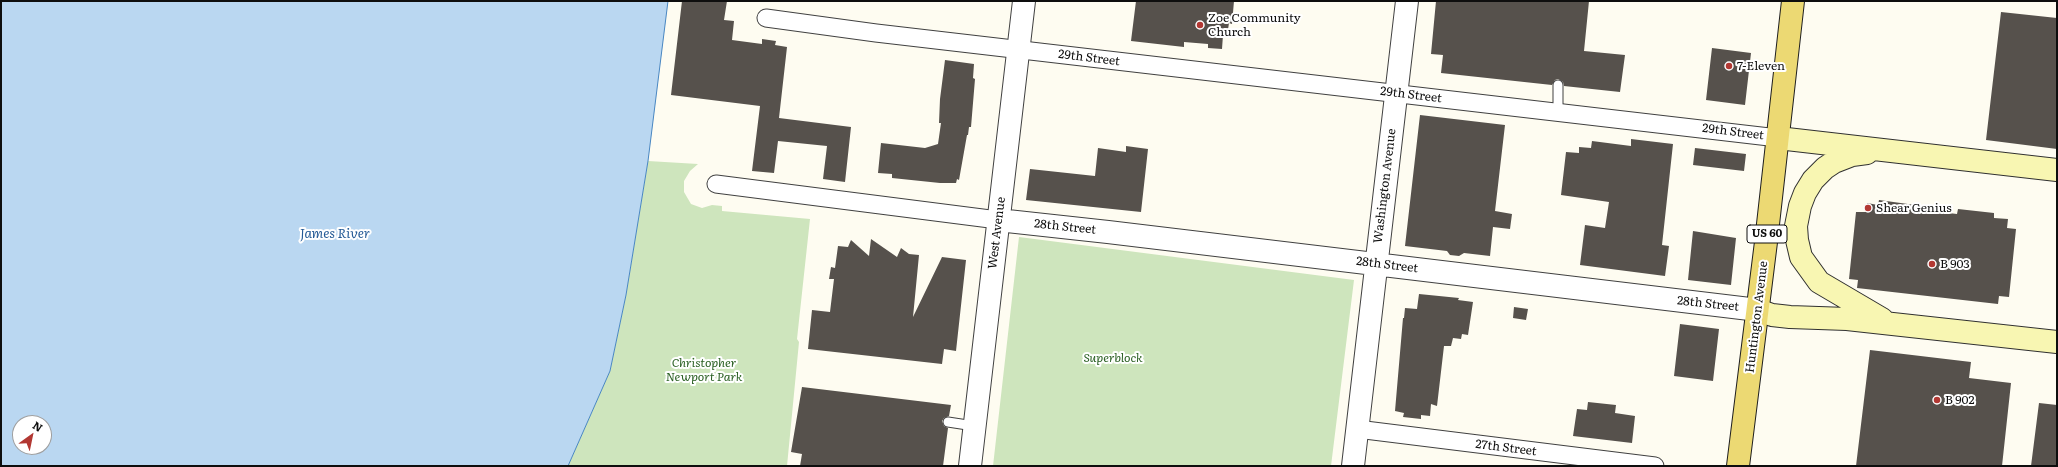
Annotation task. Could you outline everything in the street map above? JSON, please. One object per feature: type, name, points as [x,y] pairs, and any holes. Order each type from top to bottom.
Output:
[{"type":"main road","name":"Huntington Avenue","points":[[1738,466],[1758,310],[1793,1]]},
{"type":"main road","name":"29th Street","points":[[1778,138],[2057,170]]},
{"type":"main road","points":[[1889,151],[1852,155],[1825,168],[1813,180],[1805,193],[1796,226],[1797,240],[1801,257],[1819,282],[1890,323]]},
{"type":"main road","name":"28th Street","points":[[1758,310],[1772,315],[1790,317],[1847,319],[1890,323],[2057,342]]},
{"type":"street","name":"West Avenue","points":[[970,466],[1024,1]]},
{"type":"street","name":"Washington Avenue","points":[[1353,466],[1407,1]]},
{"type":"street","name":"29th Street","points":[[766,18],[1018,50],[1778,138]]},
{"type":"street","name":"28th Street","points":[[716,184],[998,220],[1115,232],[1758,310]]},
{"type":"street","name":"27th Street","points":[[1357,429],[1655,466]]},
{"type":"lane","points":[[1558,85],[1558,112]]},
{"type":"lane","points":[[948,422],[974,426]]},
{"type":"green space","name":"Christopher Newport Park","points":[[648,161],[698,164],[690,171],[684,181],[684,192],[691,204],[702,208],[712,205],[722,206],[722,211],[810,219],[797,339],[799,342],[787,466],[568,466],[610,371],[626,295]]},
{"type":"green space","name":"Superblock","points":[[1019,237],[1354,280],[1331,466],[993,466]]},
{"type":"water","name":"James River","points":[[1,1],[668,1],[648,161],[626,295],[610,371],[568,466],[1,466]]},
{"type":"building","points":[[682,1],[727,1],[724,20],[734,21],[732,40],[762,44],[762,39],[776,41],[775,45],[787,47],[779,118],[851,127],[845,182],[823,179],[827,146],[778,141],[774,173],[752,171],[760,106],[671,95]]},
{"type":"building","name":"Zoe Community Church","points":[[1136,1],[1234,1],[1232,24],[1229,23],[1227,36],[1223,35],[1222,49],[1208,48],[1208,44],[1184,42],[1184,47],[1131,41]]},
{"type":"building","points":[[1436,1],[1589,1],[1584,51],[1625,55],[1620,92],[1564,86],[1563,82],[1558,79],[1555,80],[1552,85],[1441,73],[1443,55],[1431,54]]},
{"type":"building","points":[[2001,12],[2057,18],[2057,149],[1986,140]]},
{"type":"building","points":[[1712,48],[1751,53],[1745,105],[1706,100]]},
{"type":"building","points":[[945,60],[974,64],[973,78],[975,79],[971,127],[969,127],[967,135],[959,180],[957,179],[956,183],[940,183],[892,178],[892,174],[878,173],[881,143],[925,148],[938,144],[941,123],[939,123],[940,99]]},
{"type":"building","points":[[1420,115],[1505,125],[1495,211],[1512,214],[1510,229],[1493,227],[1490,256],[1464,253],[1459,256],[1450,255],[1447,251],[1405,246]]},
{"type":"building","points":[[1631,139],[1673,144],[1662,245],[1669,246],[1665,276],[1580,265],[1585,225],[1605,228],[1609,202],[1561,195],[1566,152],[1579,153],[1579,147],[1591,148],[1592,141],[1631,146]]},
{"type":"building","points":[[1126,146],[1148,149],[1141,212],[1026,200],[1030,169],[1095,176],[1098,148],[1126,152]]},
{"type":"building","points":[[1695,148],[1746,154],[1744,171],[1693,165]]},
{"type":"building","name":"B 903","points":[[1879,200],[1915,205],[1914,209],[1957,214],[1958,209],[1994,213],[1994,218],[2008,219],[2007,228],[2016,229],[2009,297],[1999,296],[1998,304],[1857,288],[1858,280],[1849,279],[1856,212],[1866,212],[1867,203],[1878,205]]},
{"type":"building","points":[[1693,231],[1736,238],[1731,285],[1688,280]]},
{"type":"building","points":[[871,239],[897,257],[901,248],[909,254],[919,255],[913,317],[942,257],[966,260],[956,351],[944,349],[942,364],[808,349],[812,310],[830,312],[834,279],[829,279],[831,267],[835,268],[838,246],[848,247],[851,240],[869,256]]},
{"type":"building","points":[[1419,294],[1459,298],[1458,300],[1473,302],[1468,335],[1462,334],[1461,339],[1453,338],[1451,346],[1444,346],[1437,406],[1431,404],[1430,416],[1421,415],[1421,419],[1403,417],[1404,413],[1395,411],[1405,308],[1417,309]]},
{"type":"building","points":[[1514,307],[1528,309],[1526,320],[1513,318]]},
{"type":"building","points":[[1680,324],[1719,329],[1713,381],[1674,376]]},
{"type":"building","name":"B 902","points":[[1870,350],[1971,362],[1969,378],[2011,383],[2002,466],[1856,466]]},
{"type":"building","points":[[802,387],[951,405],[949,416],[944,418],[942,421],[944,426],[948,428],[943,466],[800,466],[802,454],[791,452]]},
{"type":"building","points":[[1588,402],[1616,405],[1615,413],[1635,416],[1632,443],[1573,436],[1577,409],[1587,410]]},
{"type":"building","points":[[2039,403],[2057,405],[2057,466],[2031,466]]},
{"type":"place","name":"Zoe Community Church","points":[[1200,25]]},
{"type":"place","name":"7-Eleven","points":[[1729,66]]},
{"type":"place","name":"Shear Genius","points":[[1868,208]]},
{"type":"place","name":"B 903","points":[[1932,264]]},
{"type":"place","name":"B 902","points":[[1937,400]]}]
